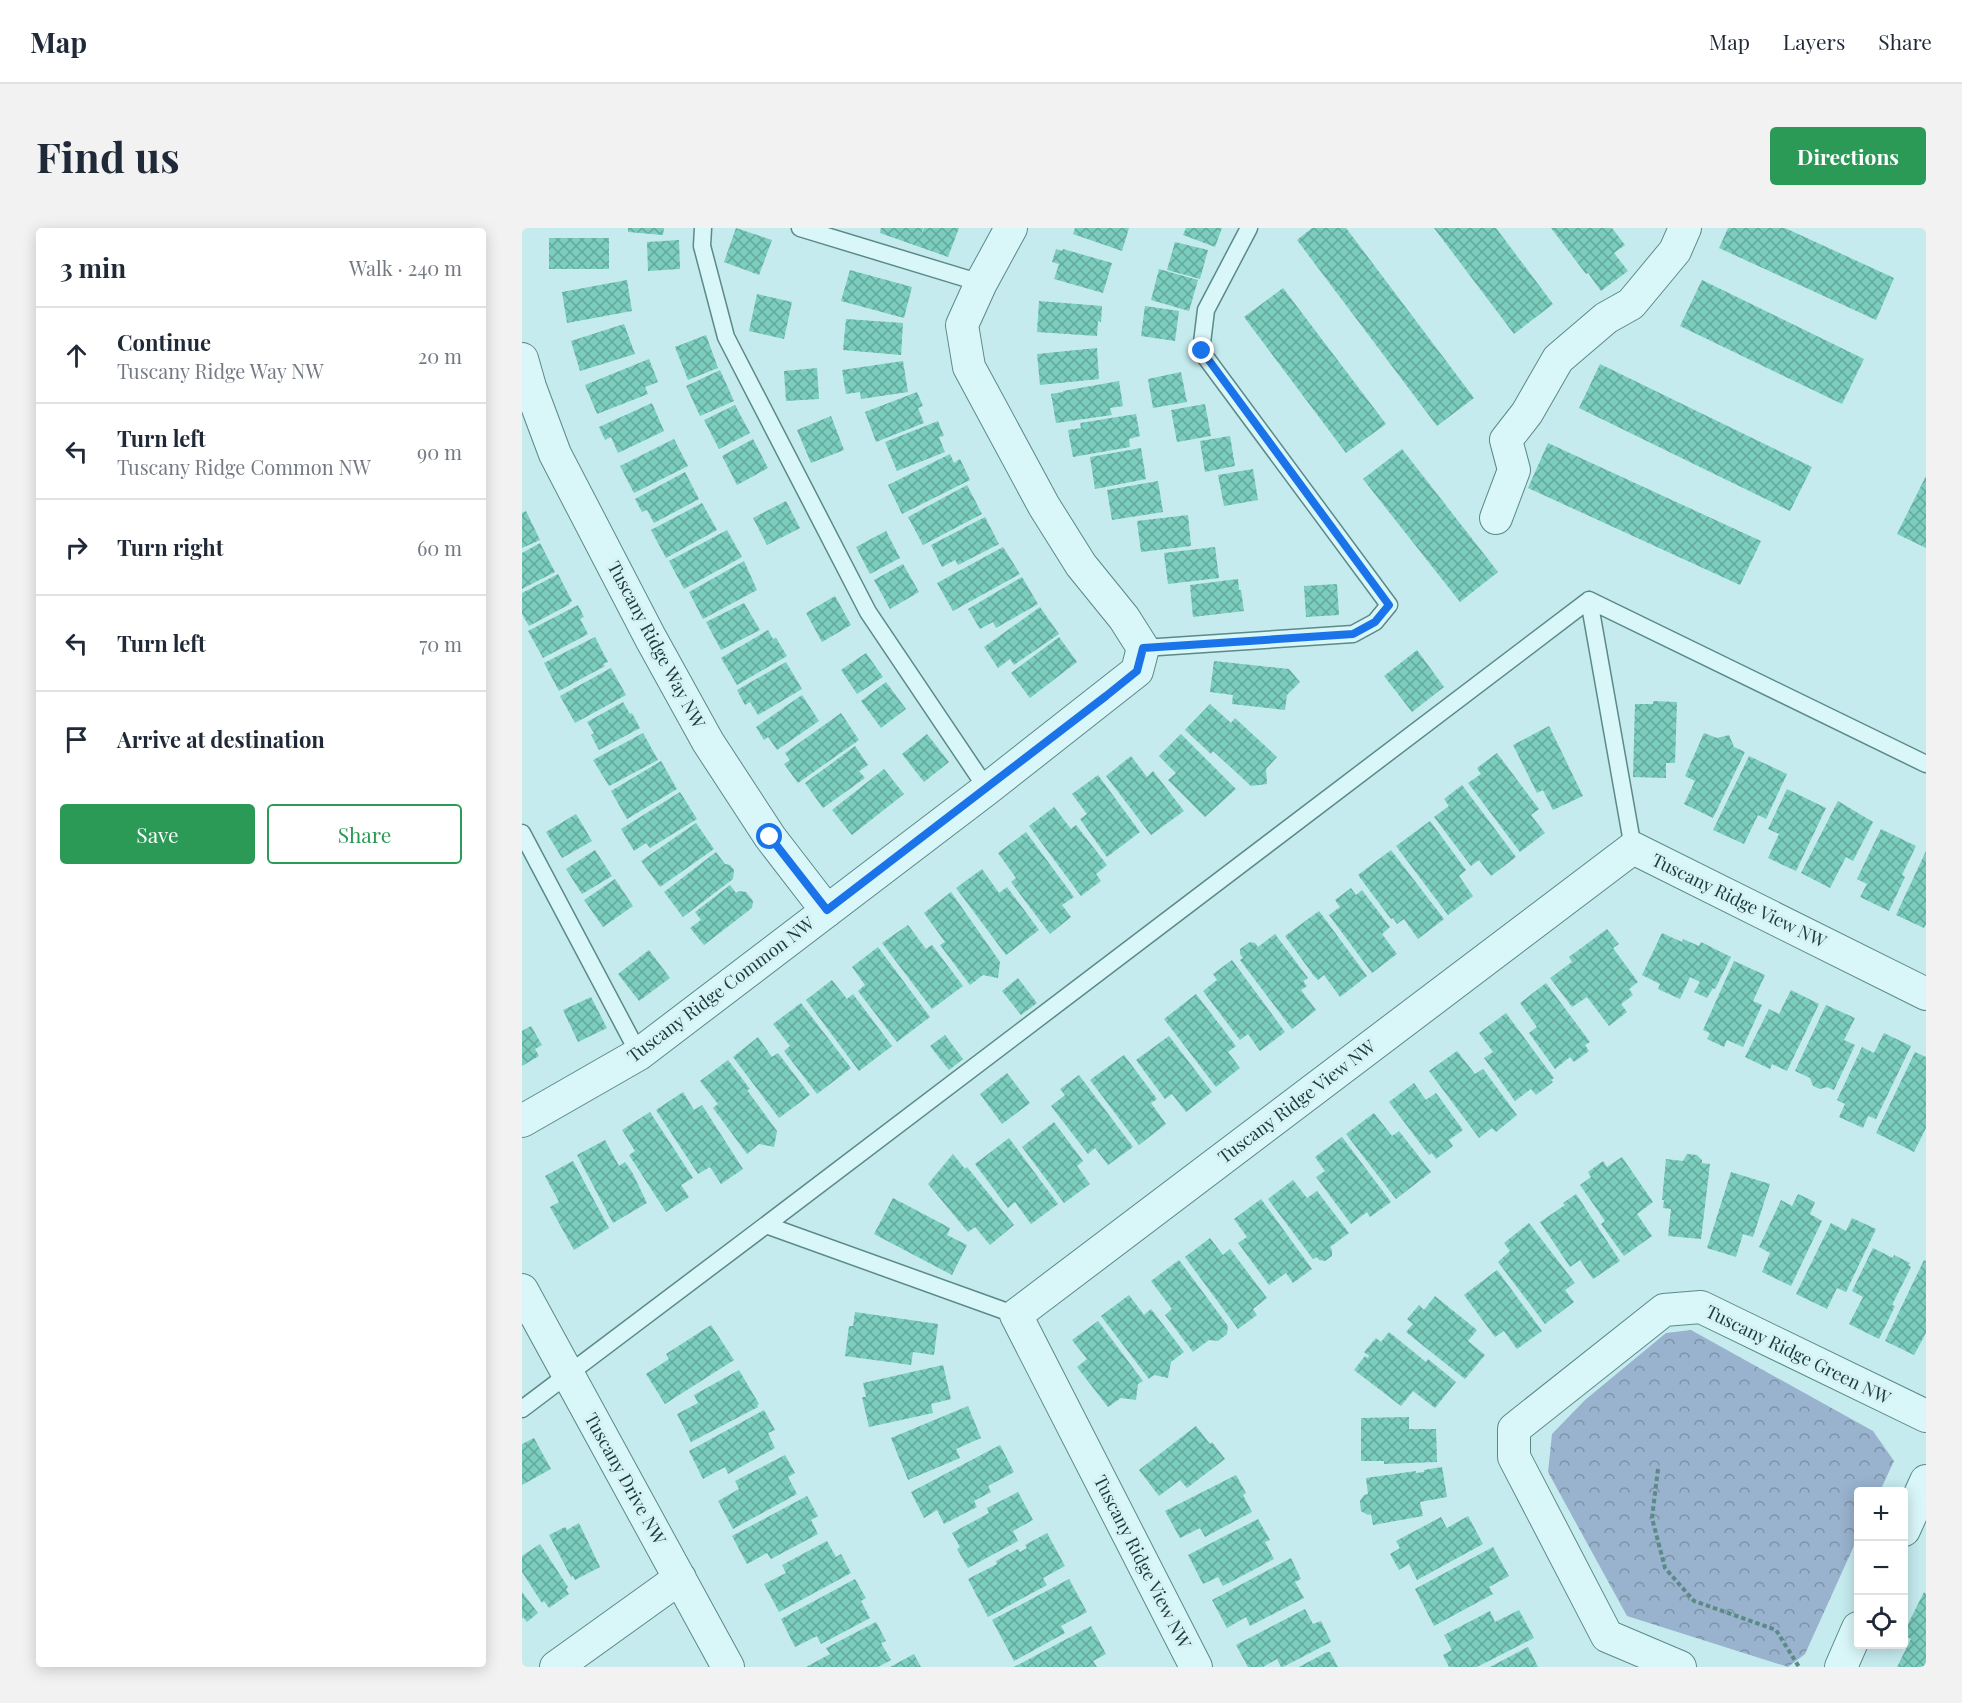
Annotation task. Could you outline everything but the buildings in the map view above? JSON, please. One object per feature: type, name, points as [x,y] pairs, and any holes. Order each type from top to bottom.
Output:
[{"type":"street","points":[[1011,228],[962,325],[969,367],[1044,506],[1082,565],[1124,618],[1143,648]]},
{"type":"street","points":[[1496,518],[1514,470],[1506,440],[1527,413],[1558,359],[1606,318],[1631,304],[1675,251],[1685,228]]},
{"type":"street","name":"Tuscany Ridge Way NW","points":[[522,359],[555,453],[696,721],[770,837],[827,910]]},
{"type":"street","name":"Tuscany Ridge Common NW","points":[[522,1121],[639,1054],[987,789],[1137,671],[1143,648]]},
{"type":"street","name":"Tuscany Ridge View NW","points":[[1196,1667],[1016,1315],[1633,848],[1926,994]]},
{"type":"street","name":"Tuscany Drive NW","points":[[522,1290],[728,1667]]},
{"type":"street","name":"Tuscany Ridge Green NW","points":[[1680,1667],[1607,1636],[1514,1457],[1514,1429],[1664,1310],[1701,1307],[1926,1416]]},
{"type":"street","points":[[1908,1521],[1926,1481]]},
{"type":"street","points":[[556,1667],[680,1578]]},
{"type":"street","points":[[1841,1667],[1854,1637]]},
{"type":"lane","points":[[703,228],[702,246],[726,337],[868,612],[987,789]]},
{"type":"lane","points":[[800,228],[981,284]]},
{"type":"lane","points":[[1143,648],[1353,634],[1375,622],[1389,605],[1202,351],[1206,310],[1249,228]]},
{"type":"lane","points":[[1589,600],[1926,764]]},
{"type":"lane","points":[[1589,600],[1633,848]]},
{"type":"lane","points":[[522,1409],[1589,600]]},
{"type":"lane","points":[[522,833],[639,1054]]},
{"type":"lane","points":[[766,1225],[1016,1315]]},
{"type":"path","points":[[1658,1469],[1652,1518],[1665,1568],[1694,1601],[1776,1630],[1799,1667]]},
{"type":"green space","points":[[1691,1330],[1873,1431],[1894,1461],[1882,1487],[1854,1487],[1854,1546],[1805,1654],[1788,1667],[1627,1616],[1548,1472],[1552,1434],[1585,1400],[1666,1333]]},
{"type":"route","points":[[770,837],[827,910],[1137,671],[1143,648],[1353,634],[1375,622],[1389,605],[1202,351]]}]
